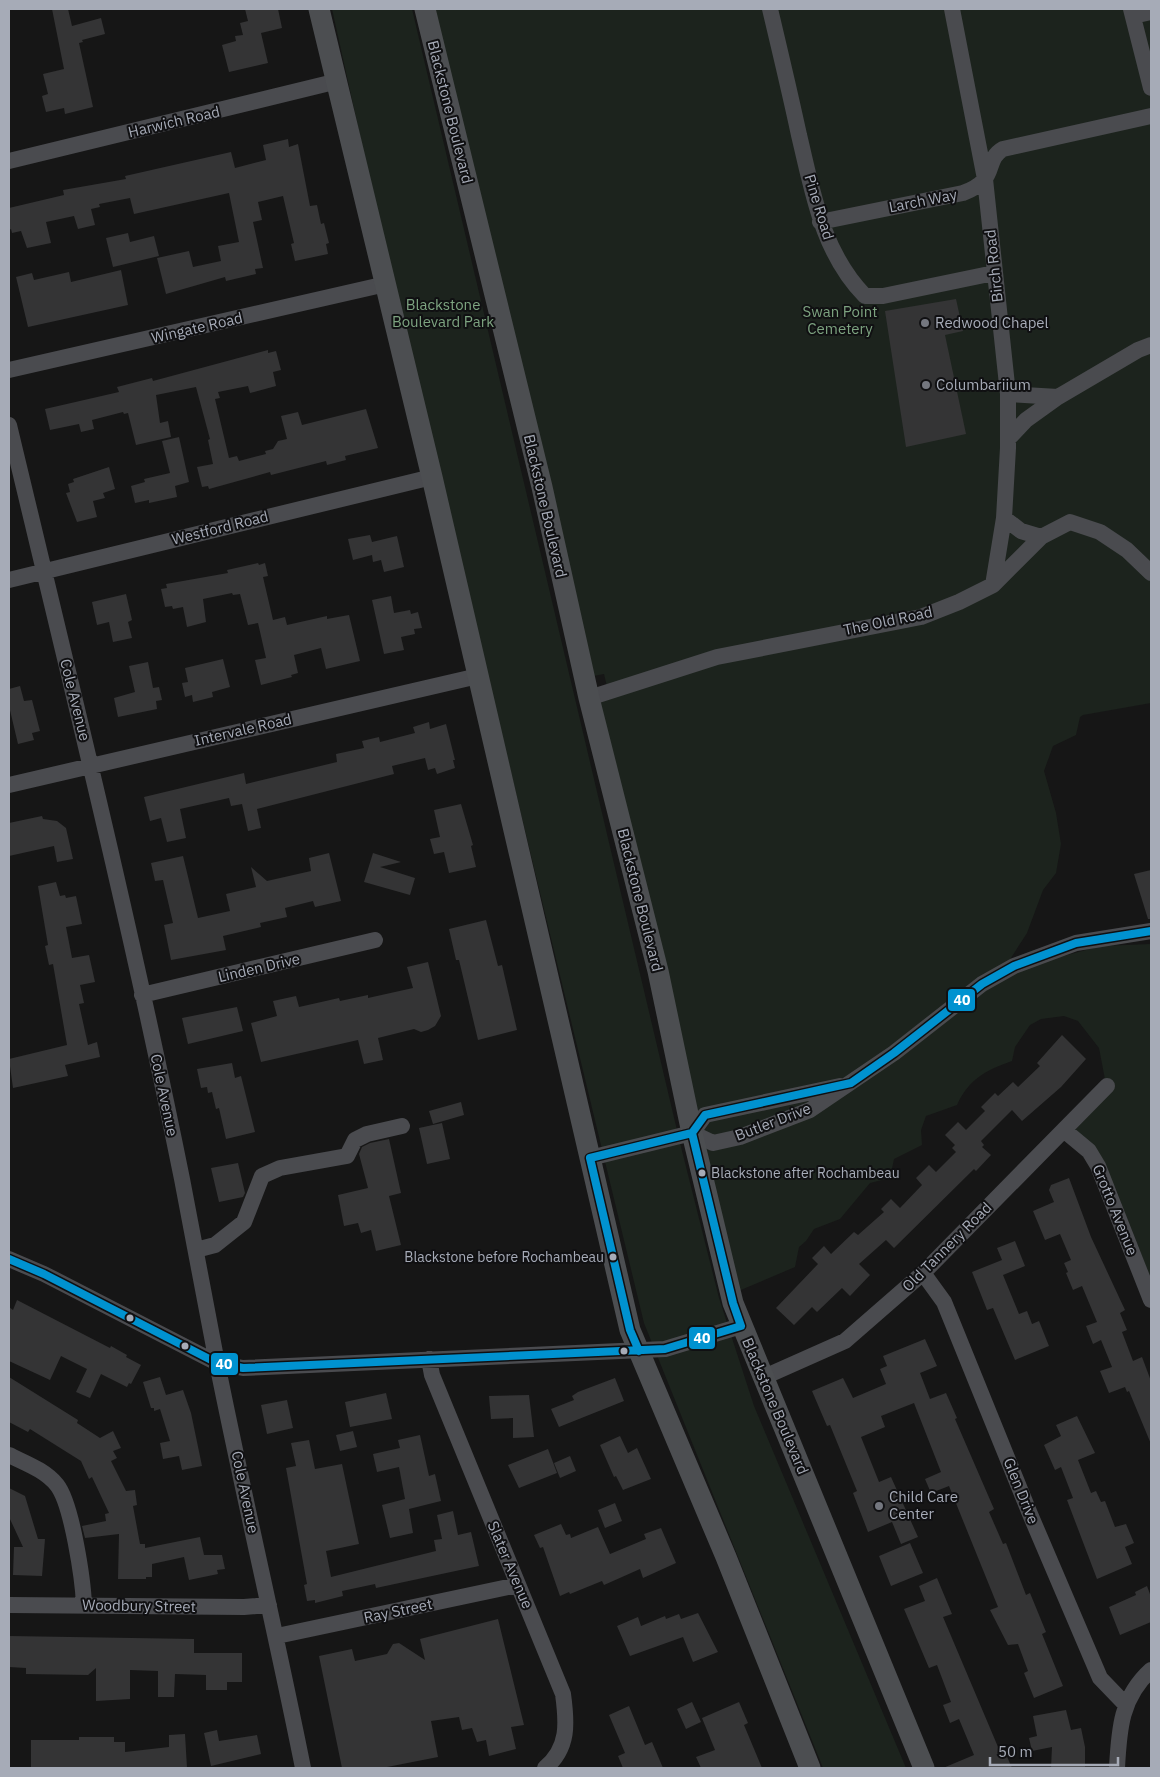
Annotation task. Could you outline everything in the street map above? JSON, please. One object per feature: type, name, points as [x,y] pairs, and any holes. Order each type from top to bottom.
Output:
[{"type":"main road","points":[[319,9],[338,81],[432,477],[630,1330],[726,1557],[810,1768]]},
{"type":"main road","name":"Blackstone Boulevard","points":[[424,9],[542,487],[589,698],[658,971],[692,1133],[733,1302],[924,1768]]},
{"type":"street","name":"Pine Road","points":[[770,9],[820,222],[835,256],[854,284],[865,296],[883,296],[994,273]]},
{"type":"street","name":"Birch Road","points":[[952,9],[985,179],[1008,394],[1004,518],[993,585]]},
{"type":"street","points":[[1151,12],[1132,12],[1151,88]]},
{"type":"street","name":"Harwich Road","points":[[9,161],[338,81]]},
{"type":"street","points":[[985,179],[995,153],[1003,149],[1151,116]]},
{"type":"street","name":"Larch Way","points":[[820,222],[963,193],[975,188],[985,179]]},
{"type":"street","name":"Wingate Road","points":[[9,370],[386,284]]},
{"type":"street","points":[[1008,439],[1026,420],[1058,397],[1138,350],[1151,345]]},
{"type":"street","points":[[1008,394],[1058,397]]},
{"type":"street","name":"Cole Avenue","points":[[9,425],[91,766],[142,995],[196,1250],[217,1363],[277,1636],[303,1768]]},
{"type":"street","name":"Westford Road","points":[[9,580],[432,477]]},
{"type":"street","points":[[1004,518],[1021,531],[1041,537]]},
{"type":"street","name":"The Old Road","points":[[589,698],[717,656],[921,617],[959,602],[993,585],[1041,537],[1070,522],[1100,532],[1127,550],[1151,572]]},
{"type":"street","name":"Intervale Road","points":[[9,785],[478,676]]},
{"type":"street","name":"Butler Drive","points":[[851,1083],[705,1115],[692,1133],[713,1143],[740,1137],[810,1110],[851,1083],[894,1053],[982,984],[1014,966],[1076,943],[1151,931]]},
{"type":"street","name":"Linden Drive","points":[[142,995],[375,940]]},
{"type":"street","name":"Old Tannery Road","points":[[764,1376],[845,1341],[923,1273],[1107,1086]]},
{"type":"street","points":[[196,1250],[215,1245],[244,1222],[262,1176],[280,1168],[347,1156],[355,1140],[367,1134],[402,1126]]},
{"type":"street","name":"Grotto Avenue","points":[[1064,1131],[1088,1150],[1098,1166],[1151,1300]]},
{"type":"street","points":[[590,1158],[692,1133]]},
{"type":"street","points":[[9,1259],[52,1278],[217,1363],[243,1368],[665,1349],[742,1326]]},
{"type":"street","name":"Glen Drive","points":[[923,1273],[944,1302],[1030,1514],[1100,1678],[1126,1705]]},
{"type":"street","name":"Slater Avenue","points":[[429,1359],[432,1375],[563,1694],[566,1722],[563,1745],[555,1760],[545,1768]]},
{"type":"street","points":[[9,1454],[46,1474],[58,1486],[66,1505],[83,1585],[84,1605]]},
{"type":"street","name":"Ray Street","points":[[277,1636],[518,1585]]},
{"type":"street","name":"Woodbury Street","points":[[9,1605],[244,1607],[269,1605]]},
{"type":"street","points":[[1117,1768],[1118,1732],[1126,1705],[1138,1681],[1151,1670]]},
{"type":"green space","name":"Blackstone Boulevard Park","points":[[332,9],[412,9],[680,1143],[719,1298],[754,1406],[906,1768],[823,1768],[644,1323],[392,280]]},
{"type":"green space","name":"Swan Point Cemetery","points":[[431,9],[1151,9],[1151,703],[1083,715],[1080,717],[1076,735],[1053,746],[1044,771],[1056,813],[1061,844],[1056,873],[1043,890],[1027,933],[998,978],[1060,957],[1101,946],[1151,944],[1151,1279],[1115,1187],[1097,1157],[1072,1133],[1108,1095],[1099,1048],[1078,1021],[1064,1016],[1041,1019],[1030,1025],[1015,1047],[1012,1061],[994,1068],[979,1077],[967,1088],[957,1105],[926,1116],[921,1130],[922,1145],[894,1159],[890,1178],[870,1183],[840,1219],[814,1229],[806,1241],[799,1247],[795,1267],[736,1292],[594,703],[610,699],[604,674],[588,677]]},
{"type":"building","points":[[52,9],[68,9],[72,26],[101,18],[105,34],[82,40],[83,42],[79,43],[93,107],[65,114],[64,108],[46,112],[42,96],[48,94],[43,74],[64,69]]},
{"type":"building","points":[[245,9],[278,9],[282,28],[261,33],[268,63],[229,72],[222,45],[236,41],[235,36],[243,35],[240,23],[248,21]]},
{"type":"building","points":[[288,139],[289,147],[298,144],[310,206],[317,205],[321,224],[324,223],[329,243],[326,244],[328,254],[295,261],[291,244],[294,243],[283,196],[258,202],[262,220],[253,222],[263,268],[255,269],[256,274],[226,281],[225,277],[166,294],[157,258],[189,251],[193,267],[221,261],[218,246],[239,242],[229,193],[134,214],[130,198],[99,204],[100,207],[91,209],[95,225],[78,229],[74,216],[46,222],[51,243],[27,248],[21,231],[12,233],[11,229],[9,230],[9,208],[64,195],[63,190],[126,179],[125,176],[231,152],[235,168],[266,160],[263,145]]},
{"type":"building","points":[[128,233],[130,242],[154,236],[159,256],[113,267],[106,238]]},
{"type":"building","points":[[121,270],[128,305],[28,327],[16,277],[32,273],[34,280],[69,272],[71,282]]},
{"type":"building","name":"Columbariium","points":[[956,299],[963,331],[945,335],[966,434],[906,447],[885,311]]},
{"type":"building","points":[[268,350],[268,353],[276,351],[281,370],[273,372],[276,386],[250,393],[248,386],[218,392],[220,398],[215,399],[229,458],[237,456],[239,461],[266,454],[265,451],[273,449],[278,441],[287,439],[281,416],[298,412],[302,425],[366,409],[378,448],[345,456],[346,460],[327,465],[326,461],[271,475],[270,472],[209,489],[208,486],[202,487],[197,467],[213,464],[208,440],[210,439],[196,387],[156,395],[160,423],[168,421],[171,437],[136,445],[128,413],[124,414],[123,412],[92,420],[94,429],[81,432],[79,424],[50,430],[45,409],[119,392],[117,387],[152,378],[153,381]]},
{"type":"building","points":[[179,437],[189,482],[175,486],[177,497],[149,503],[149,500],[135,503],[131,486],[145,482],[144,479],[170,473],[162,441]]},
{"type":"building","points":[[109,467],[115,489],[103,493],[105,498],[93,501],[97,517],[77,522],[66,493],[70,492],[68,484],[74,482],[73,479]]},
{"type":"building","points":[[370,535],[372,542],[397,536],[404,567],[384,572],[381,560],[373,562],[372,555],[353,560],[348,539]]},
{"type":"building","points":[[258,563],[259,565],[265,563],[268,576],[263,577],[273,620],[285,617],[287,625],[327,616],[327,619],[349,615],[360,661],[326,669],[321,648],[294,655],[298,673],[291,675],[292,677],[261,685],[255,660],[266,658],[258,623],[248,625],[240,594],[233,595],[232,593],[203,599],[206,622],[187,627],[183,607],[173,609],[172,606],[165,607],[161,589],[167,588],[166,584],[228,573],[227,570]]},
{"type":"building","points":[[126,594],[132,620],[128,622],[132,638],[113,642],[109,622],[97,625],[92,602]]},
{"type":"building","points":[[391,596],[394,613],[410,610],[411,614],[418,612],[422,628],[414,629],[415,634],[401,637],[404,650],[384,654],[372,600]]},
{"type":"building","points":[[223,659],[230,687],[212,692],[213,697],[193,702],[192,695],[185,697],[182,683],[188,682],[185,668]]},
{"type":"building","points":[[148,662],[153,688],[159,687],[162,700],[156,701],[157,709],[118,717],[114,698],[135,692],[129,666]]},
{"type":"building","points":[[20,686],[24,701],[32,700],[40,731],[32,733],[34,740],[18,744],[9,706],[9,689]]},
{"type":"building","points":[[429,722],[430,729],[446,724],[455,760],[453,760],[455,768],[437,774],[435,768],[428,770],[425,758],[392,766],[394,774],[257,809],[261,828],[248,831],[242,804],[231,806],[229,798],[180,809],[186,838],[167,842],[161,818],[150,821],[144,797],[244,773],[246,784],[337,762],[336,754],[364,748],[362,741],[379,737],[380,742],[415,733],[413,727]]},
{"type":"building","points":[[461,804],[473,845],[471,846],[476,867],[449,873],[444,852],[434,854],[430,839],[440,837],[434,810]]},
{"type":"building","points":[[42,816],[43,819],[57,821],[66,828],[73,859],[57,862],[54,846],[9,856],[9,823]]},
{"type":"building","points":[[329,853],[341,901],[315,907],[313,901],[285,908],[287,917],[260,923],[261,927],[223,936],[226,950],[171,960],[164,925],[173,923],[163,880],[155,881],[151,863],[183,856],[198,918],[230,911],[226,894],[256,887],[251,867],[267,881],[311,871],[309,858]]},
{"type":"building","points":[[373,853],[401,862],[380,867],[415,878],[410,895],[364,882]]},
{"type":"building","points":[[1151,870],[1151,919],[1148,919],[1134,874]]},
{"type":"building","points":[[56,882],[60,896],[65,895],[66,898],[76,896],[82,924],[66,927],[72,958],[89,955],[95,982],[80,985],[84,1003],[79,1004],[88,1045],[97,1042],[100,1057],[65,1065],[68,1076],[13,1088],[9,1059],[67,1045],[53,964],[49,965],[45,946],[48,945],[38,886]]},
{"type":"building","points":[[486,920],[498,966],[502,965],[517,1030],[478,1040],[459,960],[456,960],[449,929]]},
{"type":"building","points":[[428,962],[441,1016],[435,1026],[428,1030],[421,1032],[414,1029],[378,1038],[383,1060],[364,1064],[358,1040],[261,1062],[251,1023],[277,1016],[273,1001],[296,996],[299,1007],[339,998],[340,1001],[368,995],[368,998],[413,988],[407,967]]},
{"type":"building","points":[[237,1007],[243,1031],[188,1044],[182,1018]]},
{"type":"building","points":[[1062,1035],[1086,1059],[1061,1087],[1022,1121],[1012,1110],[981,1141],[984,1145],[982,1147],[991,1155],[976,1171],[974,1169],[894,1248],[886,1240],[859,1264],[870,1275],[850,1296],[842,1288],[817,1312],[812,1307],[794,1325],[776,1308],[818,1264],[812,1258],[824,1246],[831,1254],[854,1232],[858,1235],[884,1212],[881,1209],[891,1199],[900,1208],[922,1185],[916,1178],[929,1165],[936,1172],[956,1152],[952,1148],[955,1145],[945,1135],[958,1122],[966,1130],[985,1111],[981,1107],[995,1093],[998,1096],[1013,1082],[1018,1087],[1040,1066],[1037,1063]]},
{"type":"building","points":[[232,1063],[235,1078],[241,1076],[255,1132],[226,1139],[219,1108],[216,1109],[212,1092],[208,1093],[207,1087],[201,1088],[197,1069]]},
{"type":"building","points":[[461,1102],[464,1115],[433,1124],[429,1111]]},
{"type":"building","points":[[442,1123],[450,1159],[427,1164],[419,1128]]},
{"type":"building","points":[[389,1139],[401,1193],[389,1196],[401,1245],[376,1251],[371,1230],[361,1233],[358,1223],[344,1226],[338,1195],[368,1188],[359,1154],[362,1147],[370,1143]]},
{"type":"building","points":[[238,1163],[245,1193],[243,1197],[219,1202],[211,1168]]},
{"type":"building","points":[[1069,1178],[1091,1237],[1125,1310],[1120,1313],[1127,1330],[1122,1332],[1133,1361],[1142,1357],[1151,1381],[1151,1444],[1129,1391],[1127,1392],[1125,1387],[1109,1393],[1100,1371],[1112,1367],[1101,1340],[1093,1344],[1086,1326],[1097,1322],[1082,1286],[1073,1290],[1064,1263],[1071,1260],[1060,1234],[1045,1240],[1033,1211],[1054,1202],[1049,1190],[1051,1185]]},
{"type":"building","points":[[1015,1241],[1025,1266],[1003,1275],[1019,1314],[1027,1311],[1032,1324],[1039,1321],[1049,1346],[1015,1360],[993,1308],[987,1310],[972,1272],[1002,1260],[997,1248]]},
{"type":"building","points":[[17,1300],[110,1348],[111,1346],[141,1365],[131,1384],[129,1383],[127,1387],[101,1374],[90,1398],[76,1392],[87,1369],[61,1356],[50,1380],[9,1361],[9,1307],[13,1310]]},
{"type":"building","points":[[925,1339],[937,1366],[920,1373],[930,1399],[946,1393],[957,1418],[955,1419],[994,1509],[989,1512],[1003,1544],[1006,1543],[1026,1595],[1030,1593],[1046,1632],[1042,1634],[1063,1686],[1034,1698],[1024,1673],[1028,1671],[1018,1644],[1008,1645],[990,1610],[998,1607],[949,1486],[931,1493],[925,1479],[941,1472],[914,1403],[881,1416],[885,1427],[861,1437],[879,1482],[891,1477],[918,1537],[901,1544],[892,1522],[868,1532],[853,1493],[857,1491],[830,1425],[827,1426],[812,1391],[843,1378],[853,1398],[886,1384],[880,1369],[887,1366],[883,1356]]},
{"type":"building","points":[[9,1377],[78,1420],[77,1423],[100,1438],[113,1431],[121,1448],[113,1451],[117,1458],[111,1461],[126,1491],[135,1490],[137,1505],[133,1506],[140,1544],[145,1544],[145,1548],[200,1537],[204,1555],[222,1555],[225,1569],[217,1570],[218,1574],[189,1580],[184,1557],[152,1564],[152,1577],[146,1577],[146,1579],[118,1579],[119,1534],[85,1538],[82,1526],[106,1521],[105,1514],[109,1513],[92,1477],[89,1479],[81,1461],[30,1429],[28,1432],[9,1422]]},
{"type":"building","points":[[160,1377],[166,1395],[183,1390],[191,1413],[202,1466],[182,1470],[179,1456],[163,1459],[160,1443],[170,1441],[160,1409],[154,1411],[154,1408],[151,1408],[143,1382]]},
{"type":"building","points":[[615,1378],[624,1401],[559,1427],[551,1409],[574,1400],[572,1396],[578,1392]]},
{"type":"building","points":[[386,1393],[392,1419],[350,1427],[345,1402]]},
{"type":"building","points":[[529,1395],[534,1437],[513,1438],[513,1418],[491,1419],[489,1396]]},
{"type":"building","points":[[287,1400],[293,1428],[267,1434],[261,1405]]},
{"type":"building","points":[[1077,1416],[1095,1453],[1078,1460],[1091,1493],[1096,1491],[1101,1502],[1105,1501],[1115,1527],[1126,1524],[1134,1543],[1125,1547],[1132,1564],[1097,1579],[1067,1500],[1073,1498],[1061,1467],[1055,1470],[1044,1445],[1061,1436],[1056,1425]]},
{"type":"building","points":[[353,1431],[357,1447],[340,1451],[336,1435]]},
{"type":"building","points":[[420,1435],[429,1476],[435,1474],[441,1501],[409,1509],[413,1533],[390,1538],[382,1505],[405,1499],[399,1467],[377,1472],[373,1454],[400,1448],[398,1440]]},
{"type":"building","points":[[620,1436],[628,1453],[637,1448],[651,1479],[623,1490],[616,1476],[614,1477],[600,1445]]},
{"type":"building","points":[[309,1440],[315,1469],[342,1464],[359,1544],[326,1551],[331,1577],[436,1551],[434,1540],[442,1539],[437,1515],[453,1511],[458,1535],[471,1532],[479,1566],[376,1588],[375,1584],[342,1591],[343,1596],[315,1603],[315,1600],[307,1601],[304,1585],[307,1584],[286,1468],[296,1466],[291,1443]]},
{"type":"building","points":[[548,1449],[557,1473],[519,1488],[508,1465]]},
{"type":"building","points":[[570,1456],[576,1471],[560,1478],[554,1463]]},
{"type":"building","points":[[9,1488],[25,1496],[38,1539],[45,1539],[42,1576],[13,1575],[14,1547],[23,1547],[9,1517]]},
{"type":"building","points":[[615,1503],[622,1521],[605,1528],[598,1510]]},
{"type":"building","points":[[561,1524],[566,1535],[570,1534],[571,1538],[598,1527],[610,1554],[646,1539],[644,1534],[661,1528],[676,1563],[643,1578],[640,1569],[604,1585],[602,1581],[560,1596],[543,1547],[540,1548],[534,1535]]},
{"type":"building","points":[[910,1543],[923,1573],[891,1586],[879,1556]]},
{"type":"building","points":[[937,1578],[952,1614],[943,1617],[1001,1754],[1005,1752],[1012,1768],[943,1768],[974,1755],[959,1719],[950,1723],[943,1705],[951,1702],[937,1665],[929,1668],[904,1609],[925,1601],[919,1586]]},
{"type":"building","points":[[1147,1586],[1151,1597],[1151,1622],[1120,1635],[1109,1607],[1136,1595],[1135,1592]]},
{"type":"building","points":[[698,1613],[718,1652],[693,1662],[683,1637],[630,1656],[617,1626],[638,1617],[641,1626],[665,1616],[666,1619],[679,1614],[681,1619]]},
{"type":"building","points":[[498,1619],[524,1725],[511,1727],[516,1749],[489,1756],[486,1740],[477,1742],[472,1728],[462,1730],[459,1717],[431,1721],[438,1757],[382,1768],[342,1768],[319,1656],[352,1649],[355,1661],[387,1654],[393,1644],[399,1643],[425,1660],[420,1639]]},
{"type":"building","points":[[9,1636],[194,1639],[194,1653],[242,1653],[242,1682],[227,1682],[227,1690],[206,1690],[206,1675],[175,1674],[174,1697],[158,1697],[158,1671],[130,1670],[130,1699],[96,1701],[96,1668],[88,1675],[26,1674],[26,1668],[9,1667]]},
{"type":"building","points":[[692,1702],[701,1722],[686,1729],[677,1709]]},
{"type":"building","points":[[739,1702],[748,1723],[744,1725],[762,1768],[701,1768],[696,1757],[715,1750],[702,1718]]},
{"type":"building","points":[[629,1706],[645,1745],[652,1742],[663,1768],[623,1768],[618,1756],[625,1753],[609,1715]]},
{"type":"building","points":[[1066,1710],[1071,1730],[1081,1728],[1085,1747],[1085,1768],[1051,1768],[1052,1747],[1032,1751],[1029,1738],[1037,1736],[1033,1716]]},
{"type":"building","points":[[217,1730],[219,1741],[257,1735],[261,1754],[211,1766],[204,1733]]},
{"type":"building","points":[[185,1734],[187,1768],[31,1768],[31,1740],[79,1740],[79,1737],[114,1737],[114,1742],[125,1742],[125,1752],[169,1747],[169,1735]]},
{"type":"transit line","name":"40","points":[[639,1351],[630,1330],[590,1158],[692,1133],[705,1115],[851,1083],[894,1053],[982,984],[1014,966],[1076,943],[1151,931]]},
{"type":"transit line","name":"40","points":[[9,1259],[44,1274],[217,1363],[243,1368],[665,1349],[741,1326],[733,1303],[692,1133]]},
{"type":"place","name":"Redwood Chapel","points":[[925,323]]},
{"type":"place","name":"Columbariium","points":[[926,385]]},
{"type":"place","name":"Blackstone after Rochambeau","points":[[702,1173]]},
{"type":"place","name":"Blackstone before Rochambeau","points":[[613,1257]]},
{"type":"place","name":"Child Care Center","points":[[879,1506]]}]
